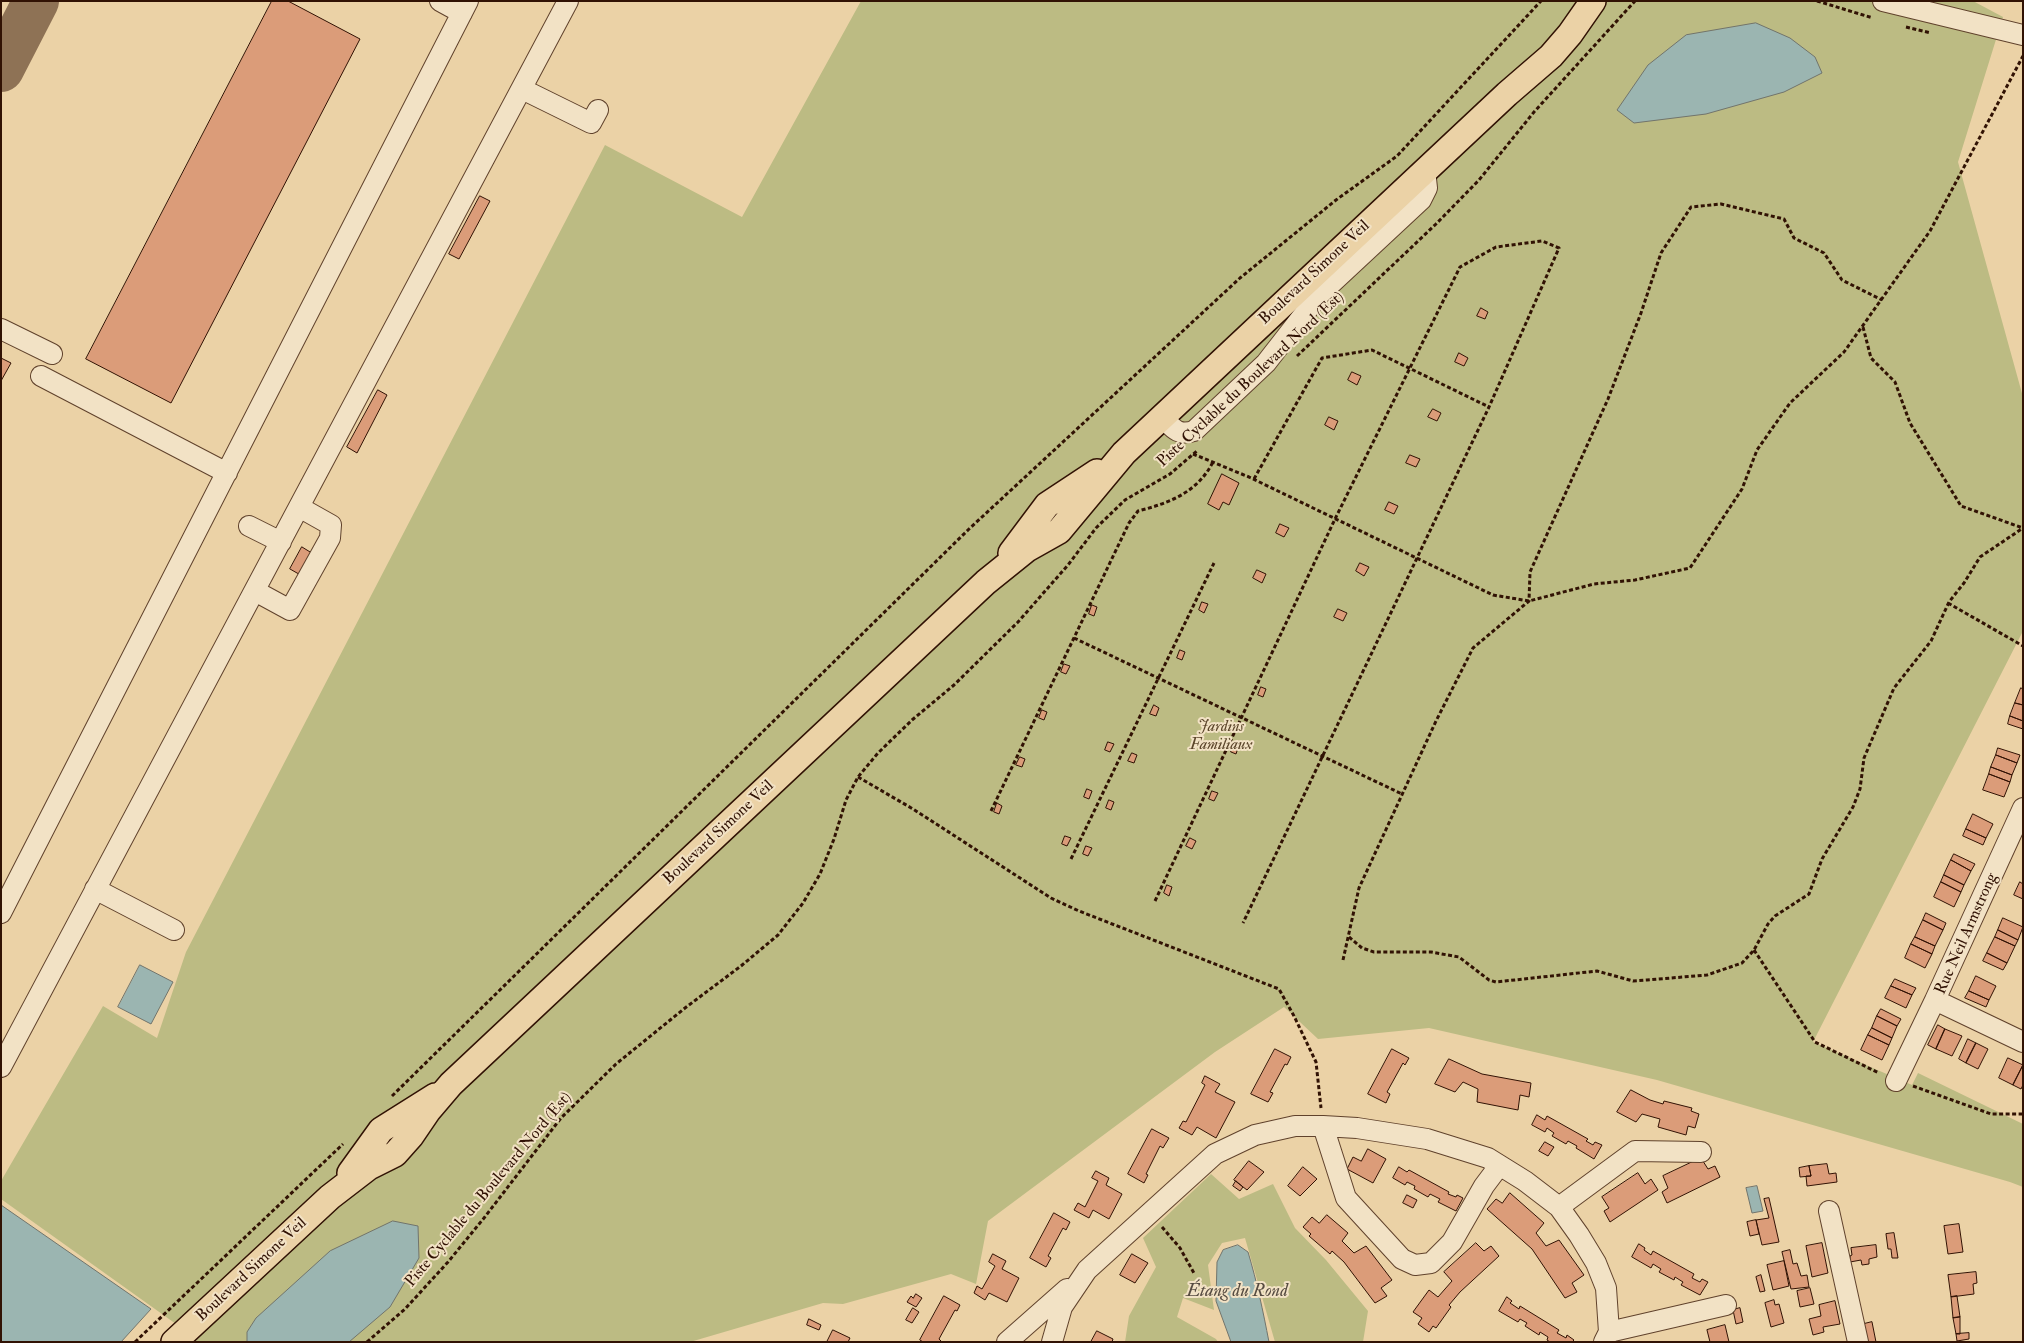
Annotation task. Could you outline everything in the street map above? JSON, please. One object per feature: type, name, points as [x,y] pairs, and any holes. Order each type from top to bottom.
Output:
[{"type":"main road","name":"Boulevard Simone Veil","points":[[1507,94],[1553,43],[1582,1]]},
{"type":"main road","name":"Boulevard Simone Veil","points":[[174,1342],[330,1197],[363,1157],[381,1130],[451,1084],[986,582],[1047,506],[1124,453],[1507,94],[1551,56],[1570,34],[1593,1]]},
{"type":"street","points":[[1,913],[465,7],[440,1]]},
{"type":"street","points":[[1883,1],[2023,35]]},
{"type":"street","points":[[1,1067],[522,89],[561,4]]},
{"type":"street","points":[[522,89],[591,123],[598,110]]},
{"type":"street","points":[[1162,417],[1176,431],[1186,434],[1194,431],[1202,424],[1266,364],[1318,295],[1421,200],[1427,188],[1426,170]]},
{"type":"street","points":[[1,329],[52,354]]},
{"type":"street","points":[[41,376],[227,473]]},
{"type":"street","points":[[255,592],[290,610],[330,538],[331,525],[299,507]]},
{"type":"street","points":[[249,526],[281,542]]},
{"type":"street","name":"Rue Neil Armstrong","points":[[2023,808],[1935,1000],[2023,1042]]},
{"type":"street","points":[[95,889],[174,930]]},
{"type":"street","points":[[1896,1081],[1935,1000]]},
{"type":"street","points":[[1007,1342],[1215,1154],[1255,1135],[1295,1126],[1357,1128],[1427,1139],[1488,1158],[1525,1181],[1559,1207],[1596,1263],[1606,1288],[1606,1337],[1726,1305]]},
{"type":"street","points":[[1323,1126],[1346,1198],[1402,1259],[1415,1265],[1431,1263],[1452,1242],[1484,1186],[1499,1166]]},
{"type":"street","points":[[1559,1207],[1635,1151],[1701,1152]]},
{"type":"street","points":[[1829,1210],[1858,1342]]},
{"type":"street","points":[[1052,1342],[1062,1306],[1087,1270]]},
{"type":"path","points":[[385,1103],[969,529],[1240,278],[1336,200],[1397,156],[1542,1]]},
{"type":"path","name":"Piste Cyclable du Boulevard Nord (Est)","points":[[1291,361],[1479,180],[1534,112],[1635,1]]},
{"type":"path","points":[[1193,454],[1254,479],[1493,595],[1529,601],[1594,584],[1636,580],[1690,568],[1742,489],[1757,450],[1790,403],[1844,352],[1930,231],[2023,56]]},
{"type":"path","points":[[1344,960],[1359,888],[1472,648],[1529,601],[1530,572],[1608,399],[1641,313],[1661,253],[1691,206],[1721,204],[1784,219],[1794,238],[1824,253],[1842,280],[1882,300]]},
{"type":"path","points":[[1155,901],[1408,368],[1460,267],[1496,247],[1542,241],[1559,248],[1489,407],[1243,924]]},
{"type":"path","points":[[1863,327],[1871,358],[1895,382],[1910,423],[1961,506],[2023,528]]},
{"type":"path","points":[[1254,479],[1322,358],[1372,350],[1489,407]]},
{"type":"path","name":"Piste Cyclable du Boulevard Nord (Est)","points":[[367,1342],[405,1309],[448,1262],[568,1111],[616,1064],[778,935],[803,903],[820,874],[834,839],[846,800],[858,777],[878,753],[912,720],[954,684],[1018,622],[1068,565],[1096,528],[1125,500],[1170,474],[1200,448]]},
{"type":"path","points":[[991,811],[1129,523],[1138,511],[1167,504],[1192,489],[1207,474],[1213,462]]},
{"type":"path","points":[[1349,936],[1362,948],[1374,952],[1431,952],[1459,957],[1489,980],[1496,982],[1596,970],[1633,981],[1708,975],[1742,963],[1754,950],[1768,924],[1775,916],[1809,894],[1822,859],[1853,807],[1860,789],[1864,758],[1894,688],[1931,641],[1948,603],[1980,557],[2023,528]]},
{"type":"path","points":[[1071,859],[1214,562]]},
{"type":"path","points":[[1948,603],[2023,646]]},
{"type":"path","points":[[1074,638],[1402,794]]},
{"type":"path","points":[[858,777],[913,809],[1050,898],[1079,912],[1279,989],[1316,1062],[1323,1126]]},
{"type":"path","points":[[1754,950],[1815,1042],[1896,1081],[1923,1088],[1991,1114],[2023,1114]]},
{"type":"path","points":[[135,1342],[344,1144]]},
{"type":"path","points":[[1149,1214],[1180,1248],[1195,1275]]},
{"type":"green space","name":"Jardins Familiaux","points":[[861,1],[1973,1],[2003,17],[1958,162],[2023,397],[2023,631],[1813,1042],[1912,1085],[1918,1073],[2023,1124],[2023,1187],[1657,1080],[1429,1028],[1318,1039],[1284,1007],[1215,1052],[988,1221],[976,1284],[951,1274],[843,1304],[823,1303],[690,1342],[172,1342],[176,1324],[1,1199],[1,1181],[103,1006],[157,1038],[186,952],[605,145],[742,217]]},
{"type":"green space","points":[[1211,1174],[1239,1199],[1273,1184],[1295,1228],[1326,1260],[1368,1311],[1363,1342],[1275,1342],[1245,1238],[1222,1243],[1208,1265],[1214,1310],[1183,1298],[1177,1317],[1216,1339],[1218,1342],[1125,1342],[1129,1316],[1156,1267],[1143,1238]]},
{"type":"water","points":[[1756,23],[1790,38],[1815,57],[1822,73],[1784,92],[1706,114],[1634,123],[1617,110],[1648,65],[1686,35]]},
{"type":"water","points":[[140,965],[173,982],[151,1024],[118,1007]]},
{"type":"water","points":[[1757,1186],[1763,1211],[1752,1213],[1746,1188]]},
{"type":"water","points":[[1,1205],[151,1309],[121,1342],[1,1342]]},
{"type":"water","points":[[393,1221],[418,1226],[419,1258],[390,1307],[349,1342],[247,1342],[247,1332],[256,1318],[330,1251]]},
{"type":"water","name":"Étang du Rond","points":[[1238,1245],[1248,1252],[1269,1342],[1231,1342],[1216,1301],[1217,1262],[1223,1250]]},
{"type":"building","points":[[272,1],[288,1],[360,39],[171,403],[86,359]]},
{"type":"building","points":[[480,196],[490,201],[459,259],[449,254]]},
{"type":"building","points":[[1481,308],[1488,312],[1485,319],[1477,316]]},
{"type":"building","points":[[1459,353],[1468,358],[1464,366],[1455,362]]},
{"type":"building","points":[[1,358],[11,363],[1,381]]},
{"type":"building","points":[[1352,372],[1361,376],[1357,385],[1348,380]]},
{"type":"building","points":[[378,390],[387,395],[357,453],[347,447]]},
{"type":"building","points":[[1433,409],[1441,413],[1437,421],[1428,417]]},
{"type":"building","points":[[1329,417],[1338,421],[1334,430],[1325,425]]},
{"type":"building","points":[[1410,455],[1420,459],[1416,467],[1406,463]]},
{"type":"building","points":[[1222,474],[1239,483],[1229,505],[1223,502],[1219,510],[1208,504]]},
{"type":"building","points":[[1389,502],[1398,506],[1394,514],[1385,510]]},
{"type":"building","points":[[1280,524],[1289,528],[1284,537],[1276,533]]},
{"type":"building","points":[[302,547],[315,555],[304,577],[290,569]]},
{"type":"building","points":[[1360,563],[1369,567],[1364,576],[1356,571]]},
{"type":"building","points":[[1257,570],[1266,574],[1262,583],[1253,578]]},
{"type":"building","points":[[1202,602],[1208,604],[1204,613],[1199,610]]},
{"type":"building","points":[[1092,605],[1097,607],[1094,616],[1089,614]]},
{"type":"building","points":[[1338,609],[1347,613],[1343,621],[1334,617]]},
{"type":"building","points":[[1180,650],[1185,652],[1182,660],[1177,658]]},
{"type":"building","points":[[1064,664],[1070,666],[1066,674],[1061,672]]},
{"type":"building","points":[[1261,687],[1266,689],[1263,697],[1258,695]]},
{"type":"building","points":[[2021,688],[2023,689],[2023,705],[2015,703]]},
{"type":"building","points":[[2015,703],[2023,705],[2023,721],[2010,716]]},
{"type":"building","points":[[1154,705],[1159,708],[1156,716],[1150,714]]},
{"type":"building","points":[[1042,710],[1047,712],[1044,720],[1039,718]]},
{"type":"building","points":[[2010,716],[2023,721],[2023,729],[2008,724]]},
{"type":"building","points":[[1108,742],[1114,744],[1110,752],[1105,750]]},
{"type":"building","points":[[1234,743],[1239,745],[1236,754],[1231,752]]},
{"type":"building","points":[[1998,748],[2020,755],[2017,763],[1996,755]]},
{"type":"building","points":[[1132,753],[1137,755],[1134,763],[1128,761]]},
{"type":"building","points":[[1996,755],[2017,763],[2012,775],[1991,767]]},
{"type":"building","points":[[1020,757],[1025,759],[1022,767],[1016,765]]},
{"type":"building","points":[[1991,767],[2012,775],[2010,782],[1989,774]]},
{"type":"building","points":[[1989,774],[2010,782],[2004,797],[1983,790]]},
{"type":"building","points":[[1087,789],[1092,791],[1089,799],[1084,797]]},
{"type":"building","points":[[1212,791],[1218,793],[1214,801],[1209,799]]},
{"type":"building","points":[[1109,800],[1114,802],[1111,810],[1106,808]]},
{"type":"building","points":[[997,803],[1002,806],[999,814],[994,812]]},
{"type":"building","points":[[1973,814],[1993,824],[1986,838],[1966,829]]},
{"type":"building","points":[[1966,829],[1986,838],[1983,845],[1963,836]]},
{"type":"building","points":[[1065,836],[1071,838],[1067,846],[1062,844]]},
{"type":"building","points":[[1190,838],[1196,841],[1192,849],[1186,846]]},
{"type":"building","points":[[1086,846],[1092,848],[1088,856],[1083,854]]},
{"type":"building","points":[[1954,854],[1975,864],[1971,871],[1951,860]]},
{"type":"building","points":[[1951,860],[1971,871],[1964,885],[1944,875]]},
{"type":"building","points":[[1944,875],[1964,885],[1961,892],[1941,882]]},
{"type":"building","points":[[1941,882],[1961,892],[1954,907],[1934,897]]},
{"type":"building","points":[[2020,882],[2023,884],[2023,899],[2014,895]]},
{"type":"building","points":[[1167,885],[1172,887],[1169,896],[1164,893]]},
{"type":"building","points":[[1926,913],[1946,923],[1943,930],[1923,920]]},
{"type":"building","points":[[2003,918],[2023,927],[2018,940],[1998,930]]},
{"type":"building","points":[[1923,920],[1943,930],[1935,946],[1915,937]]},
{"type":"building","points":[[1998,930],[2018,940],[2015,946],[1995,937]]},
{"type":"building","points":[[1915,937],[1935,946],[1932,954],[1911,944]]},
{"type":"building","points":[[1995,937],[2015,946],[2007,963],[1987,953]]},
{"type":"building","points":[[1911,944],[1932,954],[1925,968],[1905,958]]},
{"type":"building","points":[[1987,953],[2007,963],[2003,970],[1983,961]]},
{"type":"building","points":[[1976,976],[1996,986],[1989,1000],[1969,991]]},
{"type":"building","points":[[1895,979],[1916,988],[1912,995],[1891,986]]},
{"type":"building","points":[[1891,986],[1912,995],[1906,1008],[1885,998]]},
{"type":"building","points":[[1969,991],[1989,1000],[1986,1007],[1965,998]]},
{"type":"building","points":[[1881,1009],[1901,1019],[1897,1026],[1877,1016]]},
{"type":"building","points":[[1877,1016],[1897,1026],[1892,1038],[1872,1028]]},
{"type":"building","points":[[1938,1025],[1945,1029],[1936,1049],[1928,1045]]},
{"type":"building","points":[[1872,1028],[1892,1038],[1889,1045],[1868,1035]]},
{"type":"building","points":[[1945,1029],[1962,1036],[1952,1056],[1936,1049]]},
{"type":"building","points":[[1868,1035],[1889,1045],[1882,1060],[1861,1050]]},
{"type":"building","points":[[1968,1039],[1976,1043],[1966,1063],[1959,1059]]},
{"type":"building","points":[[1976,1043],[1988,1049],[1978,1069],[1966,1063]]},
{"type":"building","points":[[1275,1049],[1291,1057],[1287,1065],[1285,1064],[1270,1092],[1273,1093],[1268,1102],[1251,1094]]},
{"type":"building","points":[[1392,1049],[1409,1058],[1405,1065],[1403,1063],[1387,1092],[1390,1094],[1386,1103],[1368,1094]]},
{"type":"building","points":[[2008,1058],[2023,1065],[2013,1085],[1999,1078]]},
{"type":"building","points":[[1449,1059],[1482,1074],[1531,1083],[1529,1097],[1520,1095],[1518,1110],[1477,1102],[1478,1089],[1463,1082],[1455,1092],[1435,1084]]},
{"type":"building","points":[[2023,1065],[2023,1085],[2021,1089],[2013,1085]]},
{"type":"building","points":[[1205,1076],[1220,1084],[1215,1092],[1235,1102],[1216,1138],[1197,1127],[1192,1135],[1179,1128],[1183,1121],[1186,1122],[1205,1085],[1202,1083]]},
{"type":"building","points":[[1631,1090],[1650,1100],[1663,1104],[1664,1101],[1692,1108],[1691,1111],[1699,1114],[1695,1128],[1688,1126],[1686,1135],[1658,1127],[1660,1119],[1642,1114],[1636,1122],[1617,1112]]},
{"type":"building","points":[[1537,1115],[1545,1120],[1547,1116],[1588,1139],[1586,1141],[1593,1145],[1595,1142],[1602,1145],[1594,1159],[1568,1141],[1566,1144],[1552,1136],[1554,1133],[1547,1128],[1545,1132],[1532,1125]]},
{"type":"building","points":[[1152,1129],[1169,1138],[1163,1148],[1160,1146],[1146,1174],[1148,1175],[1144,1183],[1128,1174]]},
{"type":"building","points":[[1545,1142],[1554,1147],[1548,1156],[1539,1151]]},
{"type":"building","points":[[1368,1149],[1386,1159],[1373,1183],[1347,1169],[1353,1157],[1361,1161]]},
{"type":"building","points":[[1701,1158],[1708,1169],[1715,1166],[1720,1177],[1667,1203],[1662,1192],[1668,1188],[1663,1176]]},
{"type":"building","points":[[1249,1161],[1264,1172],[1247,1190],[1234,1180]]},
{"type":"building","points":[[1827,1164],[1829,1174],[1836,1173],[1837,1182],[1807,1186],[1806,1176],[1811,1176],[1809,1166]]},
{"type":"building","points":[[1809,1166],[1811,1176],[1800,1177],[1799,1168]]},
{"type":"building","points":[[1303,1167],[1317,1179],[1300,1196],[1288,1186]]},
{"type":"building","points":[[1399,1167],[1407,1172],[1409,1170],[1449,1192],[1448,1194],[1463,1198],[1456,1211],[1438,1202],[1440,1199],[1430,1194],[1428,1197],[1414,1189],[1415,1186],[1407,1182],[1405,1185],[1393,1178]]},
{"type":"building","points":[[1096,1171],[1109,1178],[1106,1185],[1122,1194],[1109,1219],[1093,1210],[1089,1218],[1074,1210],[1078,1203],[1085,1207],[1098,1181],[1092,1178]]},
{"type":"building","points":[[1638,1173],[1645,1184],[1651,1179],[1658,1190],[1610,1222],[1604,1211],[1609,1208],[1602,1197]]},
{"type":"building","points":[[1236,1181],[1243,1187],[1240,1191],[1233,1186]]},
{"type":"building","points":[[1510,1193],[1544,1223],[1536,1233],[1546,1246],[1559,1240],[1584,1275],[1572,1283],[1577,1292],[1565,1298],[1532,1249],[1487,1209],[1496,1199],[1502,1203]]},
{"type":"building","points":[[1407,1195],[1417,1200],[1413,1208],[1403,1203]]},
{"type":"building","points":[[1769,1198],[1779,1242],[1762,1245],[1756,1220],[1769,1218],[1764,1199]]},
{"type":"building","points":[[1054,1213],[1070,1222],[1066,1230],[1063,1228],[1048,1256],[1051,1258],[1046,1267],[1030,1258]]},
{"type":"building","points":[[1327,1215],[1348,1233],[1342,1241],[1354,1253],[1366,1246],[1392,1280],[1381,1288],[1387,1296],[1375,1303],[1344,1262],[1332,1251],[1330,1254],[1309,1236],[1311,1234],[1303,1227],[1312,1217],[1319,1223]]},
{"type":"building","points":[[1756,1220],[1759,1234],[1750,1236],[1747,1222]]},
{"type":"building","points":[[1959,1224],[1963,1252],[1948,1254],[1944,1226]]},
{"type":"building","points":[[1894,1233],[1898,1258],[1892,1258],[1891,1249],[1888,1249],[1886,1234]]},
{"type":"building","points":[[1476,1243],[1484,1251],[1491,1246],[1499,1256],[1460,1292],[1449,1305],[1451,1307],[1436,1328],[1433,1326],[1429,1332],[1418,1324],[1422,1318],[1413,1312],[1429,1290],[1438,1297],[1452,1281],[1444,1272]]},
{"type":"building","points":[[1822,1243],[1828,1273],[1812,1277],[1806,1246]]},
{"type":"building","points":[[1639,1244],[1651,1255],[1653,1251],[1694,1274],[1692,1278],[1700,1282],[1702,1279],[1708,1282],[1700,1295],[1681,1285],[1683,1282],[1675,1277],[1674,1280],[1659,1272],[1661,1269],[1653,1264],[1651,1268],[1632,1257]]},
{"type":"building","points":[[1876,1245],[1877,1257],[1869,1259],[1869,1264],[1862,1265],[1861,1260],[1850,1262],[1851,1248]]},
{"type":"building","points":[[1790,1250],[1793,1264],[1797,1263],[1801,1276],[1807,1275],[1809,1287],[1791,1289],[1782,1252]]},
{"type":"building","points":[[993,1254],[1006,1261],[1002,1269],[1019,1278],[1007,1302],[989,1293],[985,1300],[974,1293],[977,1286],[982,1289],[995,1266],[989,1262]]},
{"type":"building","points":[[1132,1254],[1148,1263],[1135,1283],[1120,1275]]},
{"type":"building","points":[[1784,1261],[1789,1286],[1773,1290],[1767,1265]]},
{"type":"building","points":[[1976,1272],[1977,1283],[1973,1284],[1974,1294],[1951,1297],[1948,1275]]},
{"type":"building","points":[[1761,1275],[1765,1291],[1760,1292],[1756,1277]]},
{"type":"building","points":[[1810,1288],[1814,1304],[1800,1307],[1797,1291]]},
{"type":"building","points":[[916,1294],[922,1298],[916,1307],[907,1302],[911,1296],[913,1298]]},
{"type":"building","points":[[944,1296],[960,1305],[957,1311],[955,1310],[939,1339],[942,1342],[923,1342],[920,1340]]},
{"type":"building","points":[[1957,1296],[1960,1317],[1953,1318],[1951,1297]]},
{"type":"building","points":[[1507,1297],[1512,1301],[1510,1303],[1519,1309],[1520,1306],[1559,1330],[1557,1333],[1566,1338],[1567,1335],[1574,1340],[1572,1342],[1550,1342],[1547,1340],[1548,1337],[1540,1332],[1539,1335],[1525,1326],[1527,1323],[1520,1319],[1518,1322],[1499,1311]]},
{"type":"building","points":[[1774,1300],[1775,1305],[1779,1304],[1784,1323],[1771,1327],[1765,1303]]},
{"type":"building","points":[[1835,1301],[1840,1324],[1823,1327],[1824,1332],[1813,1335],[1809,1319],[1821,1316],[1819,1305]]},
{"type":"building","points":[[913,1308],[919,1312],[912,1323],[906,1320]]},
{"type":"building","points":[[1740,1308],[1743,1322],[1736,1324],[1733,1310]]},
{"type":"building","points":[[1960,1317],[1960,1334],[1956,1334],[1953,1318]]},
{"type":"building","points":[[809,1319],[821,1325],[819,1330],[807,1325]]},
{"type":"building","points":[[1872,1322],[1876,1342],[1867,1342],[1864,1324]]},
{"type":"building","points":[[1725,1325],[1729,1342],[1710,1342],[1707,1330]]},
{"type":"building","points":[[833,1330],[850,1338],[848,1342],[827,1342]]},
{"type":"building","points":[[1097,1331],[1113,1339],[1112,1342],[1091,1342]]},
{"type":"building","points":[[1969,1333],[1969,1339],[1957,1341],[1956,1334]]},
{"type":"taxiway","points":[[1,69],[36,1]]}]
